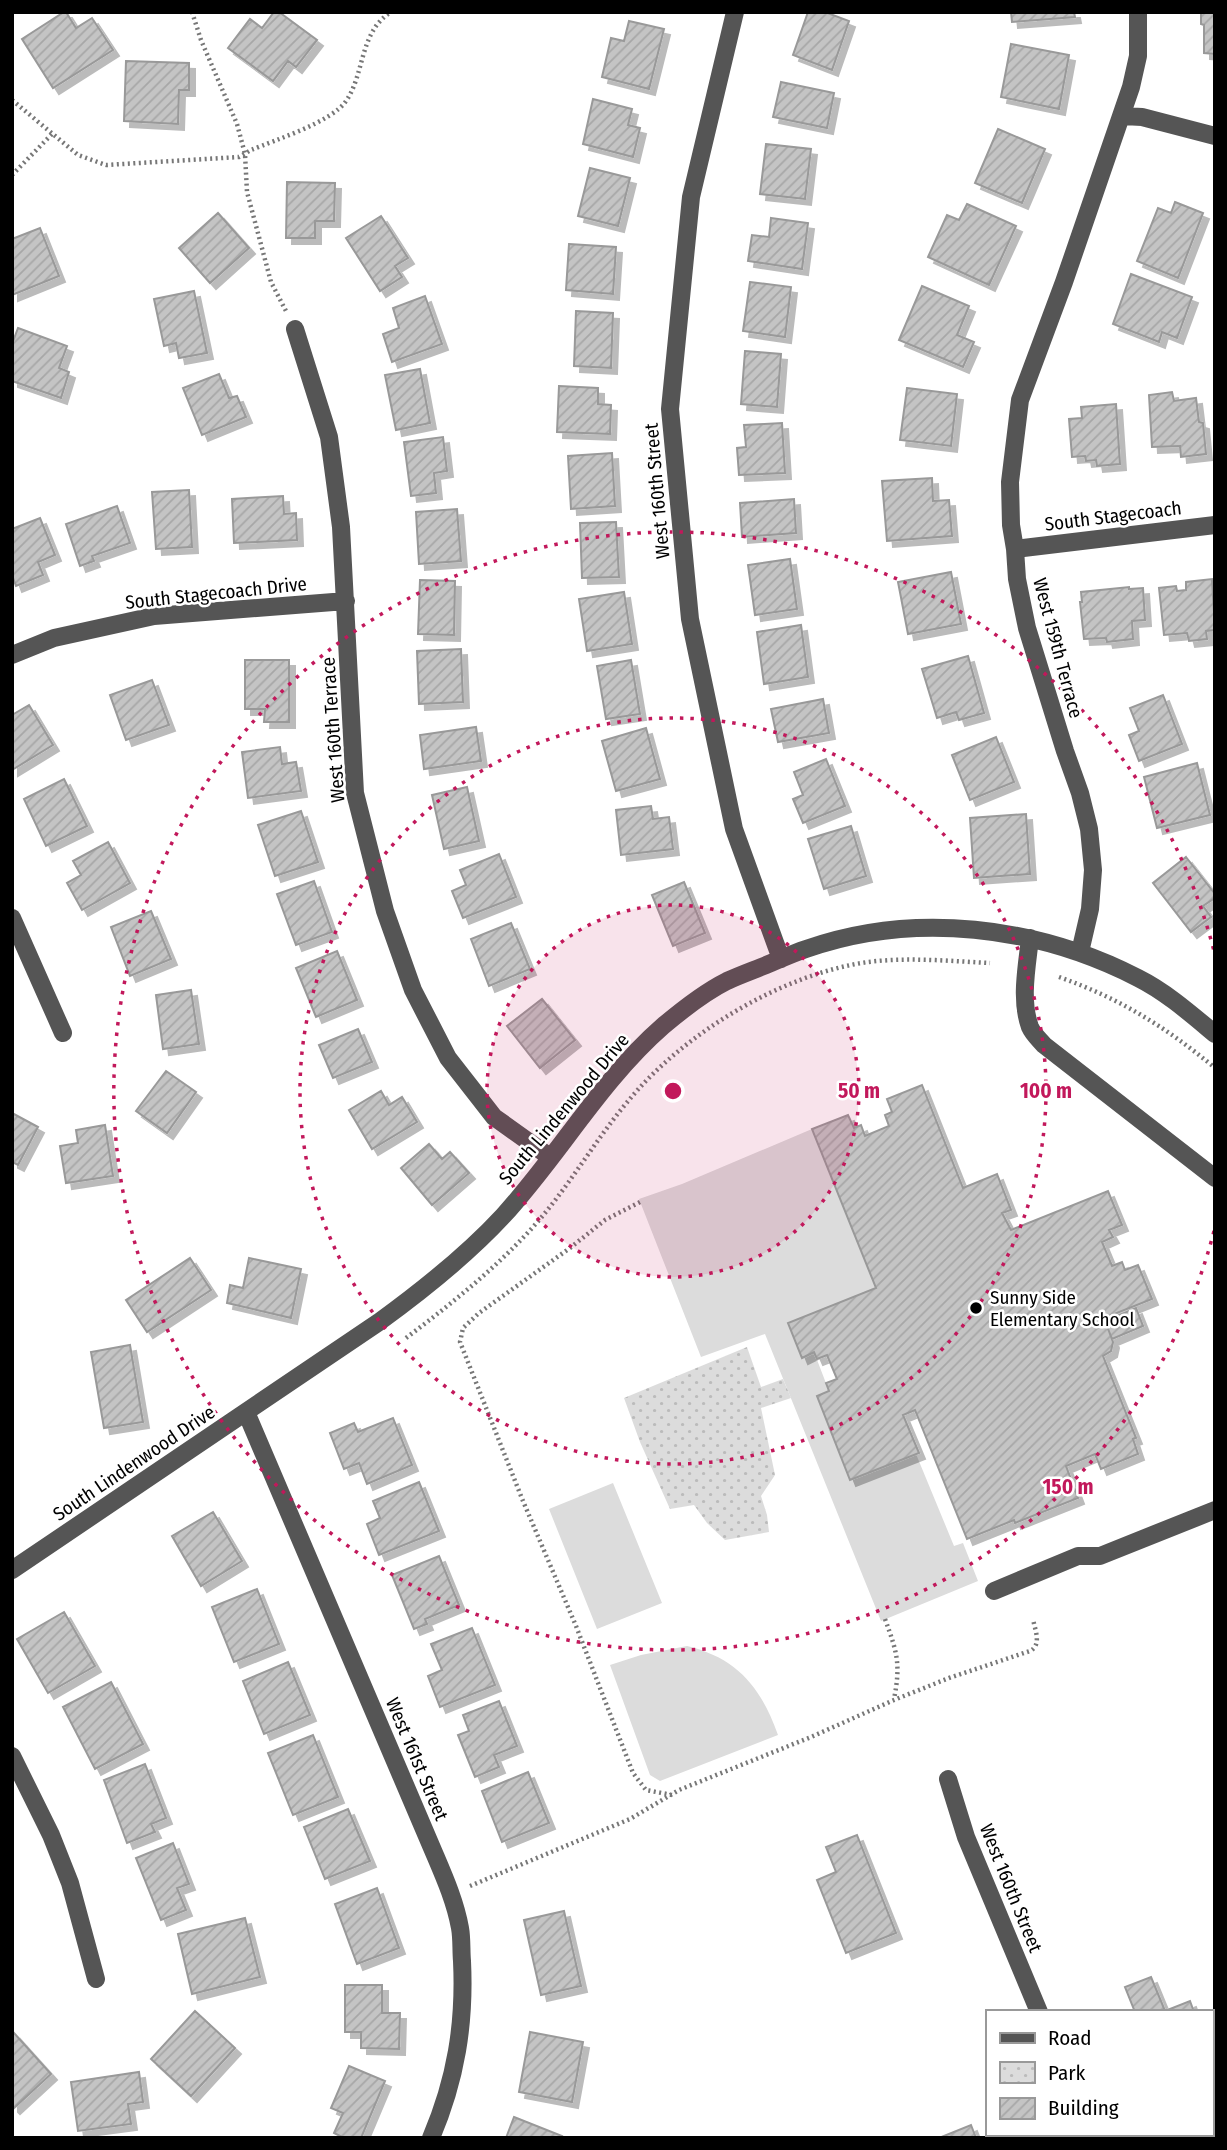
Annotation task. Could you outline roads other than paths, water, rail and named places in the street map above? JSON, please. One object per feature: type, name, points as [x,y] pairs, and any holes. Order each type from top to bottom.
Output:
[{"type":"street","name":"West 160th Street","points":[[734,12],[691,197],[670,409],[690,619],[734,829],[781,959]]},
{"type":"street","name":"West 159th Terrace","points":[[1080,952],[1090,909],[1093,870],[1089,829],[1027,628],[1017,579],[1010,482],[1020,400],[1123,116],[1138,56],[1138,12]]},
{"type":"street","points":[[1123,116],[1142,117],[1215,136]]},
{"type":"street","name":"West 160th Terrace","points":[[295,329],[329,437],[341,527],[355,793],[385,911],[412,990],[448,1058],[494,1117],[550,1157]]},
{"type":"street","name":"South Stagecoach","points":[[1016,549],[1215,525]]},
{"type":"street","name":"South Stagecoach Drive","points":[[12,655],[54,638],[154,616],[346,601]]},
{"type":"street","points":[[12,918],[63,1032]]},
{"type":"street","name":"South Lindenwood Drive","points":[[12,1570],[379,1322],[435,1281],[503,1217],[585,1110],[624,1065],[662,1027],[695,1001],[727,981],[806,949],[836,941],[910,928],[970,929],[1030,938],[1080,952],[1141,979],[1215,1034]]},
{"type":"street","points":[[1030,938],[1026,1014],[1032,1031],[1044,1045],[1215,1178]]},
{"type":"street","name":"West 161st Street","points":[[246,1412],[432,1848],[450,1892],[460,1928],[462,2024],[454,2073],[431,2138]]},
{"type":"street","points":[[994,1591],[1078,1556],[1100,1556],[1215,1510]]},
{"type":"street","points":[[12,1756],[51,1835],[70,1883],[96,1979]]},
{"type":"street","name":"West 160th Street","points":[[948,1779],[966,1837],[1038,2010]]},
{"type":"place","name":"Sunny Side Elementary School","points":[[976,1308]]}]
